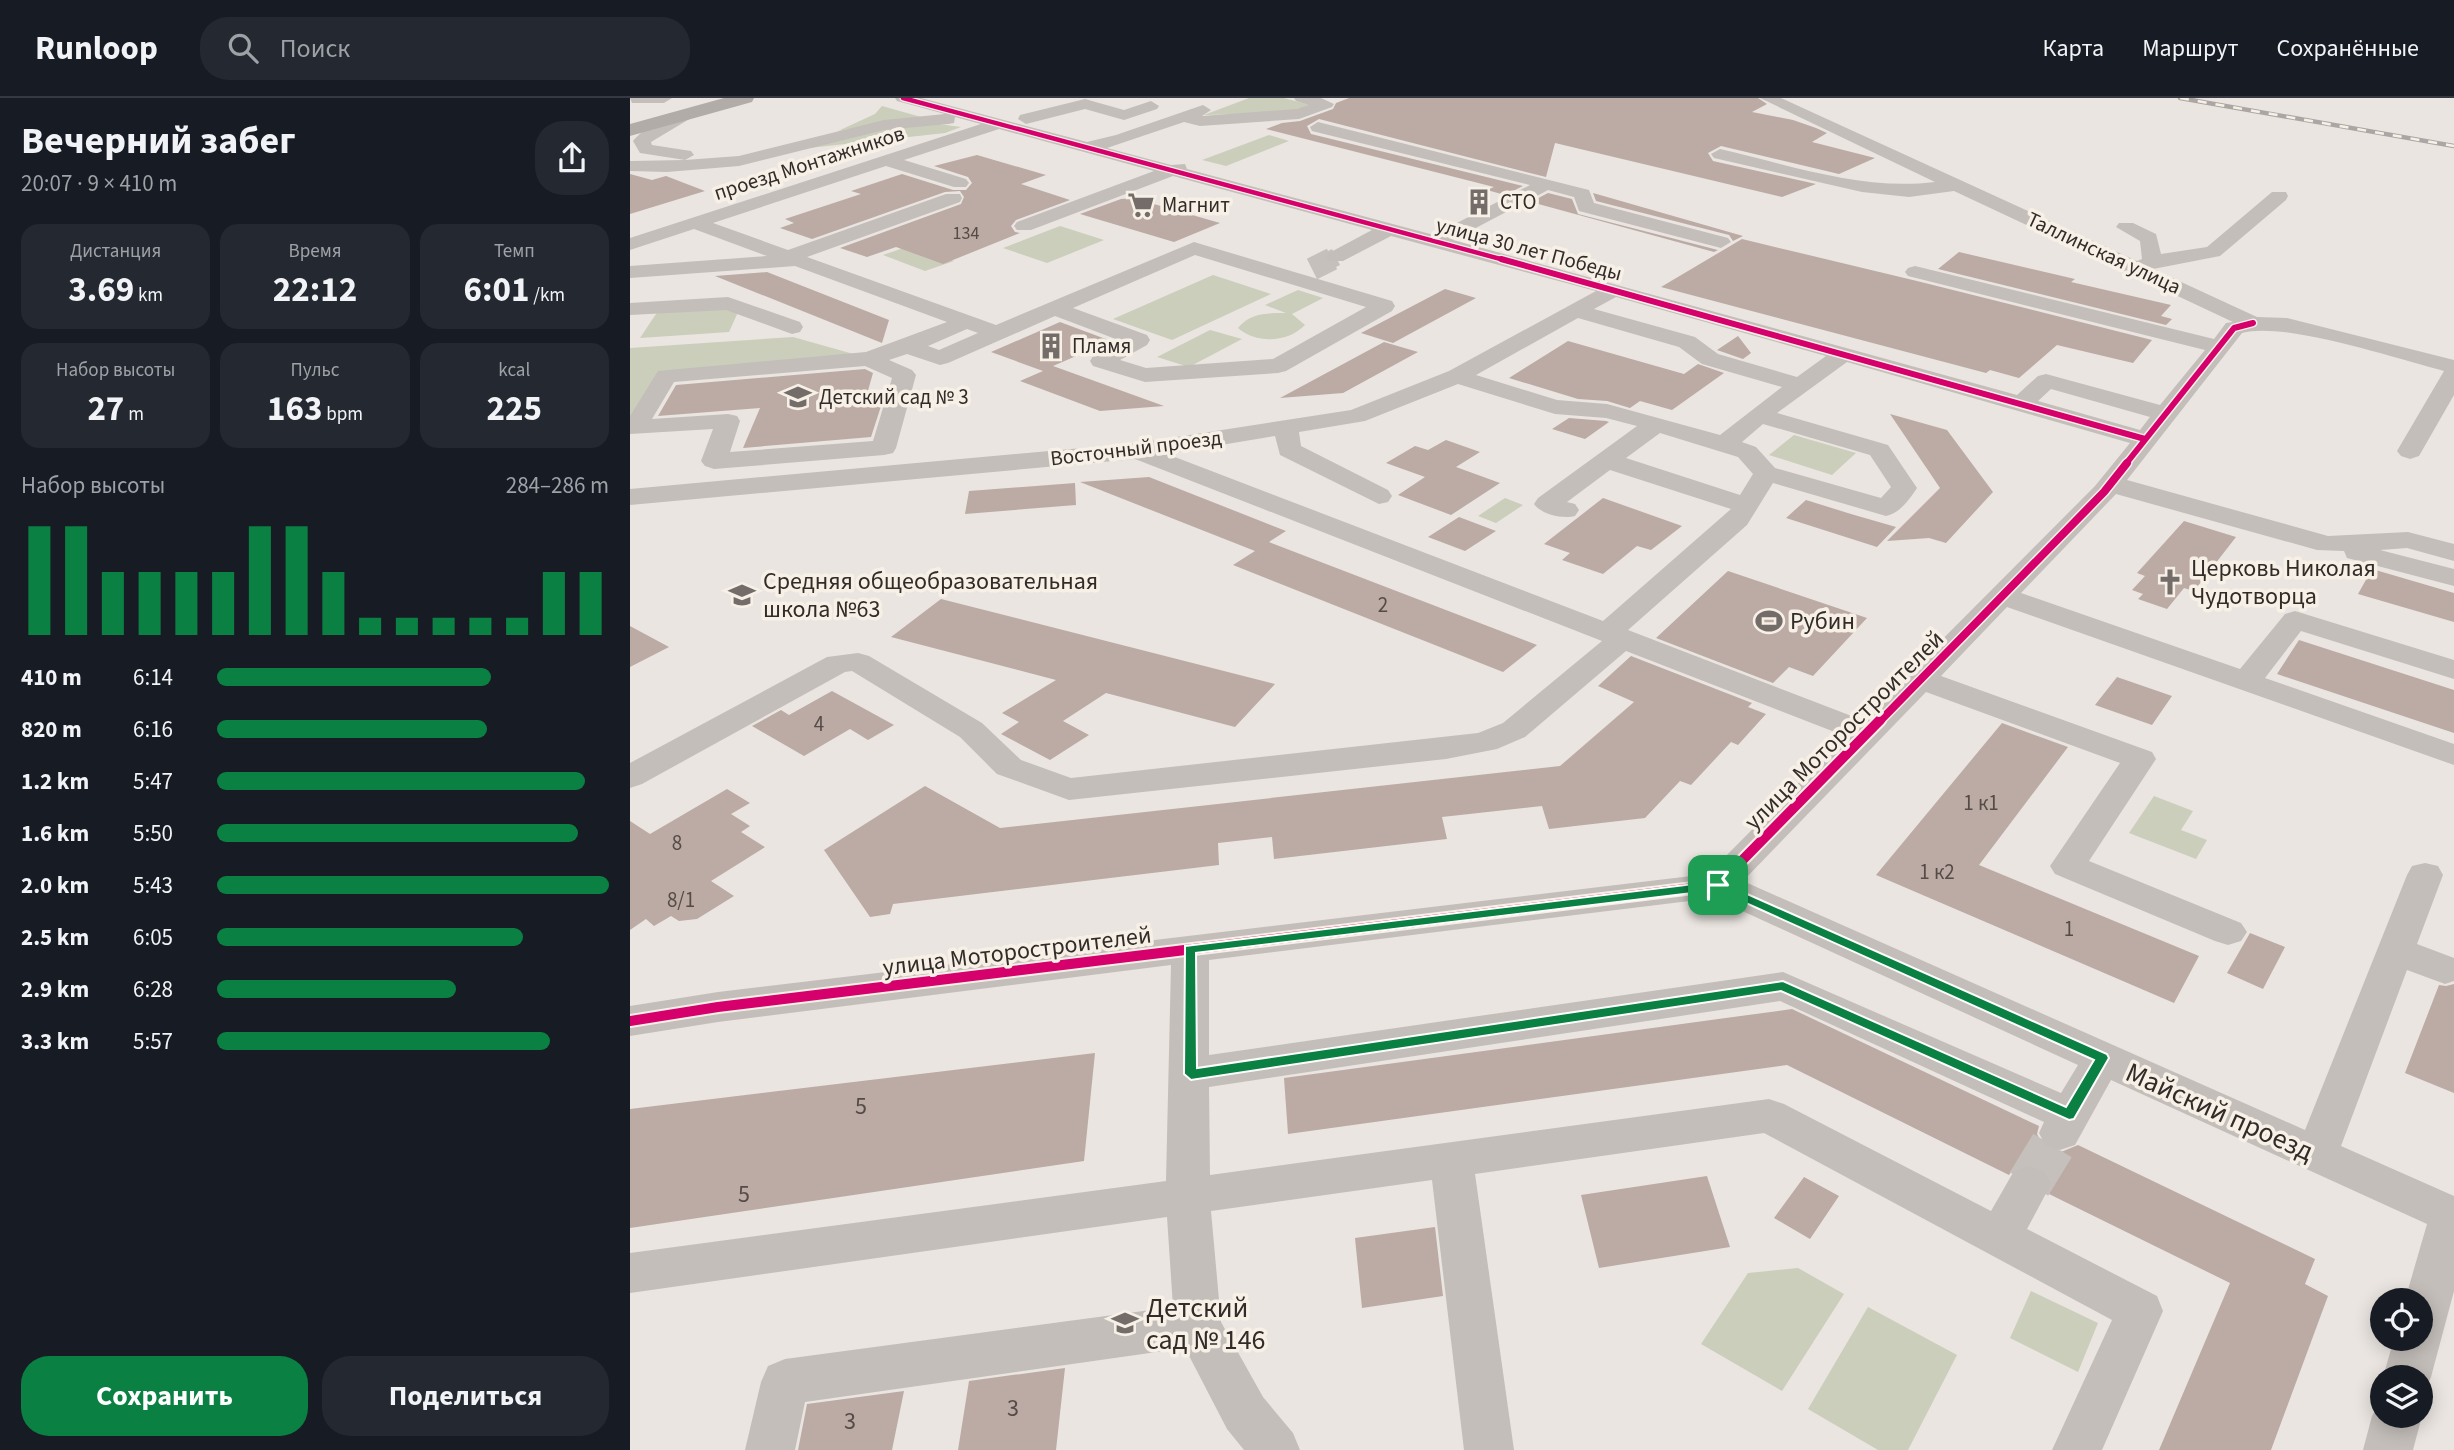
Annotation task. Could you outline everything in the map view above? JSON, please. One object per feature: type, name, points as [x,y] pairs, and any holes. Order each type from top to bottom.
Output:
[{"type":"main road","points":[[630,118],[703,98]]},
{"type":"main road","points":[[630,130],[745,98]]},
{"type":"street","points":[[632,98],[664,98]]},
{"type":"street","name":"улица 30 лет Победы","points":[[903,98],[1613,290],[2145,439]]},
{"type":"street","points":[[1182,117],[1200,121],[1299,114],[1326,104],[1302,98]]},
{"type":"street","name":"Таллинская улица","points":[[1768,98],[2144,265],[2176,268],[2257,309]]},
{"type":"street","points":[[978,101],[994,110],[1066,133],[1086,146],[1122,139],[1227,102]]},
{"type":"street","points":[[1026,120],[1085,104],[1124,114],[1151,106]]},
{"type":"street","points":[[685,115],[652,132],[642,141],[646,149],[668,154],[699,155],[757,148],[837,126],[865,111]]},
{"type":"street","points":[[630,166],[703,165],[739,161],[908,121],[996,122]]},
{"type":"street","name":"проезд Монтажников","points":[[630,244],[888,161],[996,122]]},
{"type":"street","points":[[1174,144],[1219,126],[1250,135]]},
{"type":"street","points":[[1318,127],[1582,194],[1586,207],[1721,242]]},
{"type":"street","points":[[1024,226],[1175,170],[1194,156],[1174,144],[1122,139]]},
{"type":"street","points":[[1720,154],[1862,187],[1909,191],[1959,185]]},
{"type":"street","points":[[630,272],[793,258],[956,191],[888,161]]},
{"type":"street","points":[[1436,242],[1546,184]]},
{"type":"street","points":[[2126,228],[2150,238],[2144,265],[2213,251],[2279,197]]},
{"type":"street","points":[[695,223],[997,333]]},
{"type":"street","points":[[1336,257],[1389,229]]},
{"type":"street","points":[[908,346],[940,358],[1054,308],[1194,248],[1303,273],[1384,306],[1278,366],[1144,376],[1101,361],[1139,340],[1054,308]]},
{"type":"street","points":[[1915,272],[2219,347]]},
{"type":"street","name":"Восточный проезд","points":[[630,497],[1138,451],[1356,416],[1457,376],[1613,290]]},
{"type":"street","points":[[630,309],[728,303],[792,327]]},
{"type":"street","points":[[2257,309],[2391,340]]},
{"type":"street","points":[[2257,309],[2287,324],[2454,367]]},
{"type":"street","name":"улица Моторостроителей","points":[[630,1021],[718,1007],[1718,885],[1922,680],[2111,484],[2234,328],[2257,309]]},
{"type":"street","points":[[1576,311],[1687,342],[1710,359],[1801,385]]},
{"type":"street","points":[[868,359],[904,375],[884,448],[714,461],[728,421],[635,428],[666,376],[868,359],[966,322]]},
{"type":"street","points":[[1724,444],[1843,354]]},
{"type":"street","points":[[2410,451],[2454,374]]},
{"type":"street","points":[[1457,376],[1555,407],[1607,411],[1724,444],[1747,452],[1766,472],[1885,508],[1904,488],[1879,450],[1759,415]]},
{"type":"street","points":[[2021,405],[2046,381],[2165,414]]},
{"type":"street","points":[[1566,510],[1547,504],[1656,424]]},
{"type":"street","points":[[1286,429],[1289,450],[1379,496]]},
{"type":"street","points":[[1138,451],[1867,733]]},
{"type":"street","points":[[1606,460],[1745,505]]},
{"type":"street","points":[[630,777],[838,663],[858,662],[971,730],[1009,767],[1069,789],[1446,749],[1486,742],[1514,730],[1738,519],[1766,472]]},
{"type":"street","points":[[2111,484],[2454,578]]},
{"type":"street","points":[[2327,544],[2408,540],[2454,552]]},
{"type":"street","points":[[1922,680],[2140,759],[2068,866],[2228,932]]},
{"type":"street","points":[[2246,682],[2454,755]]},
{"type":"street","points":[[2318,1154],[2425,874]]},
{"type":"street","name":"Майский проезд","points":[[1718,885],[2453,1216]]},
{"type":"street","points":[[1190,949],[1188,1195],[1198,1325],[1245,1413],[1275,1450]]},
{"type":"street","points":[[2395,950],[2445,970]]},
{"type":"street","points":[[1191,1074],[1783,986],[2064,1125],[2102,1058]]},
{"type":"street","points":[[630,1273],[1769,1116],[2140,1311],[2077,1450]]},
{"type":"street","points":[[1451,1159],[1489,1450]]},
{"type":"street","points":[[1999,1237],[2029,1184]]},
{"type":"street","points":[[2432,1288],[2453,1216]]},
{"type":"street","points":[[770,1450],[785,1382],[1198,1325]]},
{"type":"street","points":[[2388,1450],[2394,1428]]},
{"type":"lane","points":[[2002,596],[2246,682],[2295,620],[2454,670]]},
{"type":"green space","points":[[1249,98],[1284,98],[1314,106],[1300,112],[1204,115]]},
{"type":"green space","points":[[882,106],[921,117],[838,131],[875,114]]},
{"type":"green space","points":[[931,123],[961,127],[945,133],[809,148],[884,128]]},
{"type":"green space","points":[[1269,135],[1289,141],[1226,166],[1202,160]]},
{"type":"green space","points":[[1060,226],[1104,240],[1047,263],[1003,248]]},
{"type":"green space","points":[[912,245],[954,261],[925,271],[883,255]]},
{"type":"green space","points":[[1213,275],[1271,294],[1172,340],[1113,319]]},
{"type":"green space","points":[[1298,290],[1323,298],[1292,314],[1305,325],[1298,331],[1281,338],[1263,339],[1238,328],[1253,317],[1286,313],[1265,305]]},
{"type":"green space","points":[[709,305],[738,312],[729,332],[640,338],[660,308]]},
{"type":"green space","points":[[1210,330],[1242,339],[1189,367],[1157,357]]},
{"type":"green space","points":[[793,337],[857,355],[661,373],[630,418],[630,348]]},
{"type":"green space","points":[[1794,435],[1856,453],[1832,475],[1769,455]]},
{"type":"green space","points":[[1505,498],[1523,505],[1496,523],[1478,516]]},
{"type":"green space","points":[[2154,796],[2193,811],[2181,830],[2207,840],[2196,859],[2129,833]]},
{"type":"green space","points":[[1798,1268],[1844,1294],[1782,1391],[1701,1344],[1748,1273]]},
{"type":"green space","points":[[2031,1291],[2098,1323],[2078,1372],[2010,1338]]},
{"type":"green space","points":[[1868,1307],[1957,1355],[1908,1450],[1878,1450],[1808,1409]]},
{"type":"building","points":[[1349,98],[1758,98],[1767,104],[1752,112],[1793,120],[1816,128],[1827,133],[1812,142],[1875,158],[1839,174],[1721,146],[1708,153],[1713,161],[1816,184],[1782,197],[1555,143],[1546,177],[1319,119],[1307,126],[1311,134],[1523,186],[1505,195],[1487,190],[1494,187],[1266,129],[1333,109],[1336,103]]},
{"type":"building","points":[[977,155],[1046,175],[1021,184],[1070,200],[1016,220],[1011,226],[1015,232],[1020,233],[943,264],[896,247],[867,257],[840,248],[961,204],[964,197],[960,191],[945,192],[812,239],[780,228],[794,223],[785,219],[861,194],[851,191],[902,174],[953,190],[966,190],[972,183],[968,177],[934,166]]},
{"type":"building","points":[[630,174],[652,180],[666,176],[705,191],[630,214]]},
{"type":"building","points":[[1548,193],[1572,199],[1578,214],[1718,250],[1714,252],[1531,202]]},
{"type":"building","points":[[1593,193],[1743,236],[1733,241],[1729,235],[1596,201]]},
{"type":"building","points":[[1133,198],[1220,223],[1174,242],[1080,214],[1121,199]]},
{"type":"building","points":[[1742,239],[2152,340],[2133,363],[2057,345],[2019,378],[1990,370],[1986,373],[1661,287]]},
{"type":"building","points":[[1959,252],[2171,305],[2161,316],[2172,319],[2166,325],[1938,269]]},
{"type":"building","points":[[767,272],[889,320],[882,343],[715,276]]},
{"type":"building","points":[[1445,289],[1476,298],[1393,343],[1361,333]]},
{"type":"building","points":[[1060,322],[1111,341],[1053,366],[1164,406],[1100,411],[1020,381],[1043,371],[991,352]]},
{"type":"building","points":[[1738,336],[1751,353],[1743,359],[1717,350]]},
{"type":"building","points":[[1568,341],[1684,374],[1698,364],[1724,373],[1672,410],[1640,401],[1630,408],[1607,401],[1578,399],[1509,378]]},
{"type":"building","points":[[1384,342],[1418,352],[1343,393],[1280,398]]},
{"type":"building","points":[[865,369],[873,373],[865,401],[883,400],[871,437],[743,448],[760,408],[658,416],[676,385]]},
{"type":"building","points":[[1890,414],[1947,430],[1993,492],[1946,543],[1929,538],[1887,541],[1940,488]]},
{"type":"building","points":[[1569,418],[1609,422],[1585,439],[1552,429]]},
{"type":"building","points":[[1446,440],[1480,452],[1456,467],[1500,483],[1451,515],[1398,495],[1425,477],[1386,463],[1415,446],[1428,450]]},
{"type":"building","points":[[1149,477],[1286,531],[1269,542],[1537,645],[1503,672],[1233,565],[1255,551],[1080,482]]},
{"type":"building","points":[[1075,483],[1076,505],[965,514],[969,491]]},
{"type":"building","points":[[1603,498],[1682,526],[1651,550],[1637,546],[1603,574],[1562,560],[1570,553],[1544,544]]},
{"type":"building","points":[[1806,500],[1896,527],[1877,547],[1786,518]]},
{"type":"building","points":[[1459,517],[1496,531],[1465,551],[1428,537]]},
{"type":"building","name":"Церковь Николая Чудотворца","points":[[2184,521],[2236,537],[2194,591],[2184,588],[2167,609],[2138,599],[2143,594],[2132,590],[2145,576],[2137,573]]},
{"type":"building","points":[[2372,569],[2454,593],[2454,622],[2358,594]]},
{"type":"building","name":"Рубин","points":[[1728,571],[1867,618],[1813,676],[1789,667],[1773,683],[1656,638]]},
{"type":"building","points":[[941,599],[1275,684],[1235,727],[1106,693],[1063,721],[1089,735],[1050,760],[1001,734],[1019,722],[1002,713],[1056,680],[891,637]]},
{"type":"building","points":[[630,626],[669,647],[630,667]]},
{"type":"building","points":[[2299,640],[2454,690],[2454,733],[2277,674]]},
{"type":"building","points":[[1631,656],[1752,703],[1748,707],[1766,714],[1738,745],[1731,742],[1691,785],[1680,781],[1645,818],[1549,829],[1542,806],[1442,817],[1447,839],[1274,859],[1272,837],[1218,843],[1219,865],[893,904],[890,914],[870,917],[824,850],[925,786],[1000,828],[1560,766],[1634,702],[1598,686]]},
{"type":"building","points":[[2117,677],[2172,696],[2152,725],[2095,705]]},
{"type":"building","points":[[832,691],[894,725],[868,740],[850,729],[804,756],[752,726],[781,710],[789,715]]},
{"type":"building","points":[[2002,723],[2068,747],[1979,865],[2199,956],[2174,1003],[1876,875]]},
{"type":"building","points":[[727,789],[750,803],[731,814],[750,826],[741,832],[765,847],[711,881],[734,896],[697,919],[679,921],[671,916],[654,926],[646,919],[630,930],[630,821],[650,834]]},
{"type":"building","points":[[2250,933],[2285,947],[2263,989],[2227,973]]},
{"type":"building","points":[[2454,984],[2454,1093],[2405,1073],[2439,985]]},
{"type":"building","points":[[1792,1009],[2039,1126],[2037,1134],[2044,1147],[2061,1152],[2078,1145],[2315,1259],[2305,1284],[2328,1296],[2271,1450],[2159,1450],[2230,1283],[2049,1194],[2053,1183],[2045,1169],[2028,1164],[2013,1169],[2009,1175],[1787,1065],[1288,1134],[1284,1078]]},
{"type":"building","points":[[1095,1053],[1084,1161],[630,1228],[630,1109]]},
{"type":"building","points":[[1707,1176],[1730,1247],[1599,1268],[1581,1195]]},
{"type":"building","points":[[1804,1177],[1839,1196],[1810,1239],[1774,1218]]},
{"type":"building","points":[[1435,1227],[1443,1296],[1362,1308],[1355,1238]]},
{"type":"building","points":[[1065,1368],[1056,1450],[958,1450],[969,1381]]},
{"type":"building","points":[[904,1391],[892,1450],[798,1450],[807,1404]]},
{"type":"tunnel","points":[[1312,269],[1336,257]]},
{"type":"tunnel","points":[[2029,1184],[2059,1135]]},
{"type":"railway","points":[[2180,98],[2454,146]]},
{"type":"cycle path","points":[[903,98],[1664,303],[2145,439]]},
{"type":"cycle path","points":[[630,1021],[718,1007],[1718,885],[2104,492],[2234,328],[2253,323]]},
{"type":"place","name":"СТО","points":[[1479,202]]},
{"type":"place","name":"Магнит","points":[[1141,205]]},
{"type":"place","name":"Пламя","points":[[1051,346]]},
{"type":"place","name":"Детский сад № 3","points":[[798,397]]},
{"type":"place","name":"Церковь Николая Чудотворца","points":[[2170,582]]},
{"type":"place","name":"Средняя общеобразовательная школа №63","points":[[742,595]]},
{"type":"place","name":"Рубин","points":[[1769,621]]},
{"type":"place","name":"Детский сад № 146","points":[[1125,1323]]},
{"type":"route","points":[[1718,885],[1826,936],[2102,1058],[2069,1115],[1783,986],[1191,1074],[1190,949],[1718,885]]}]
